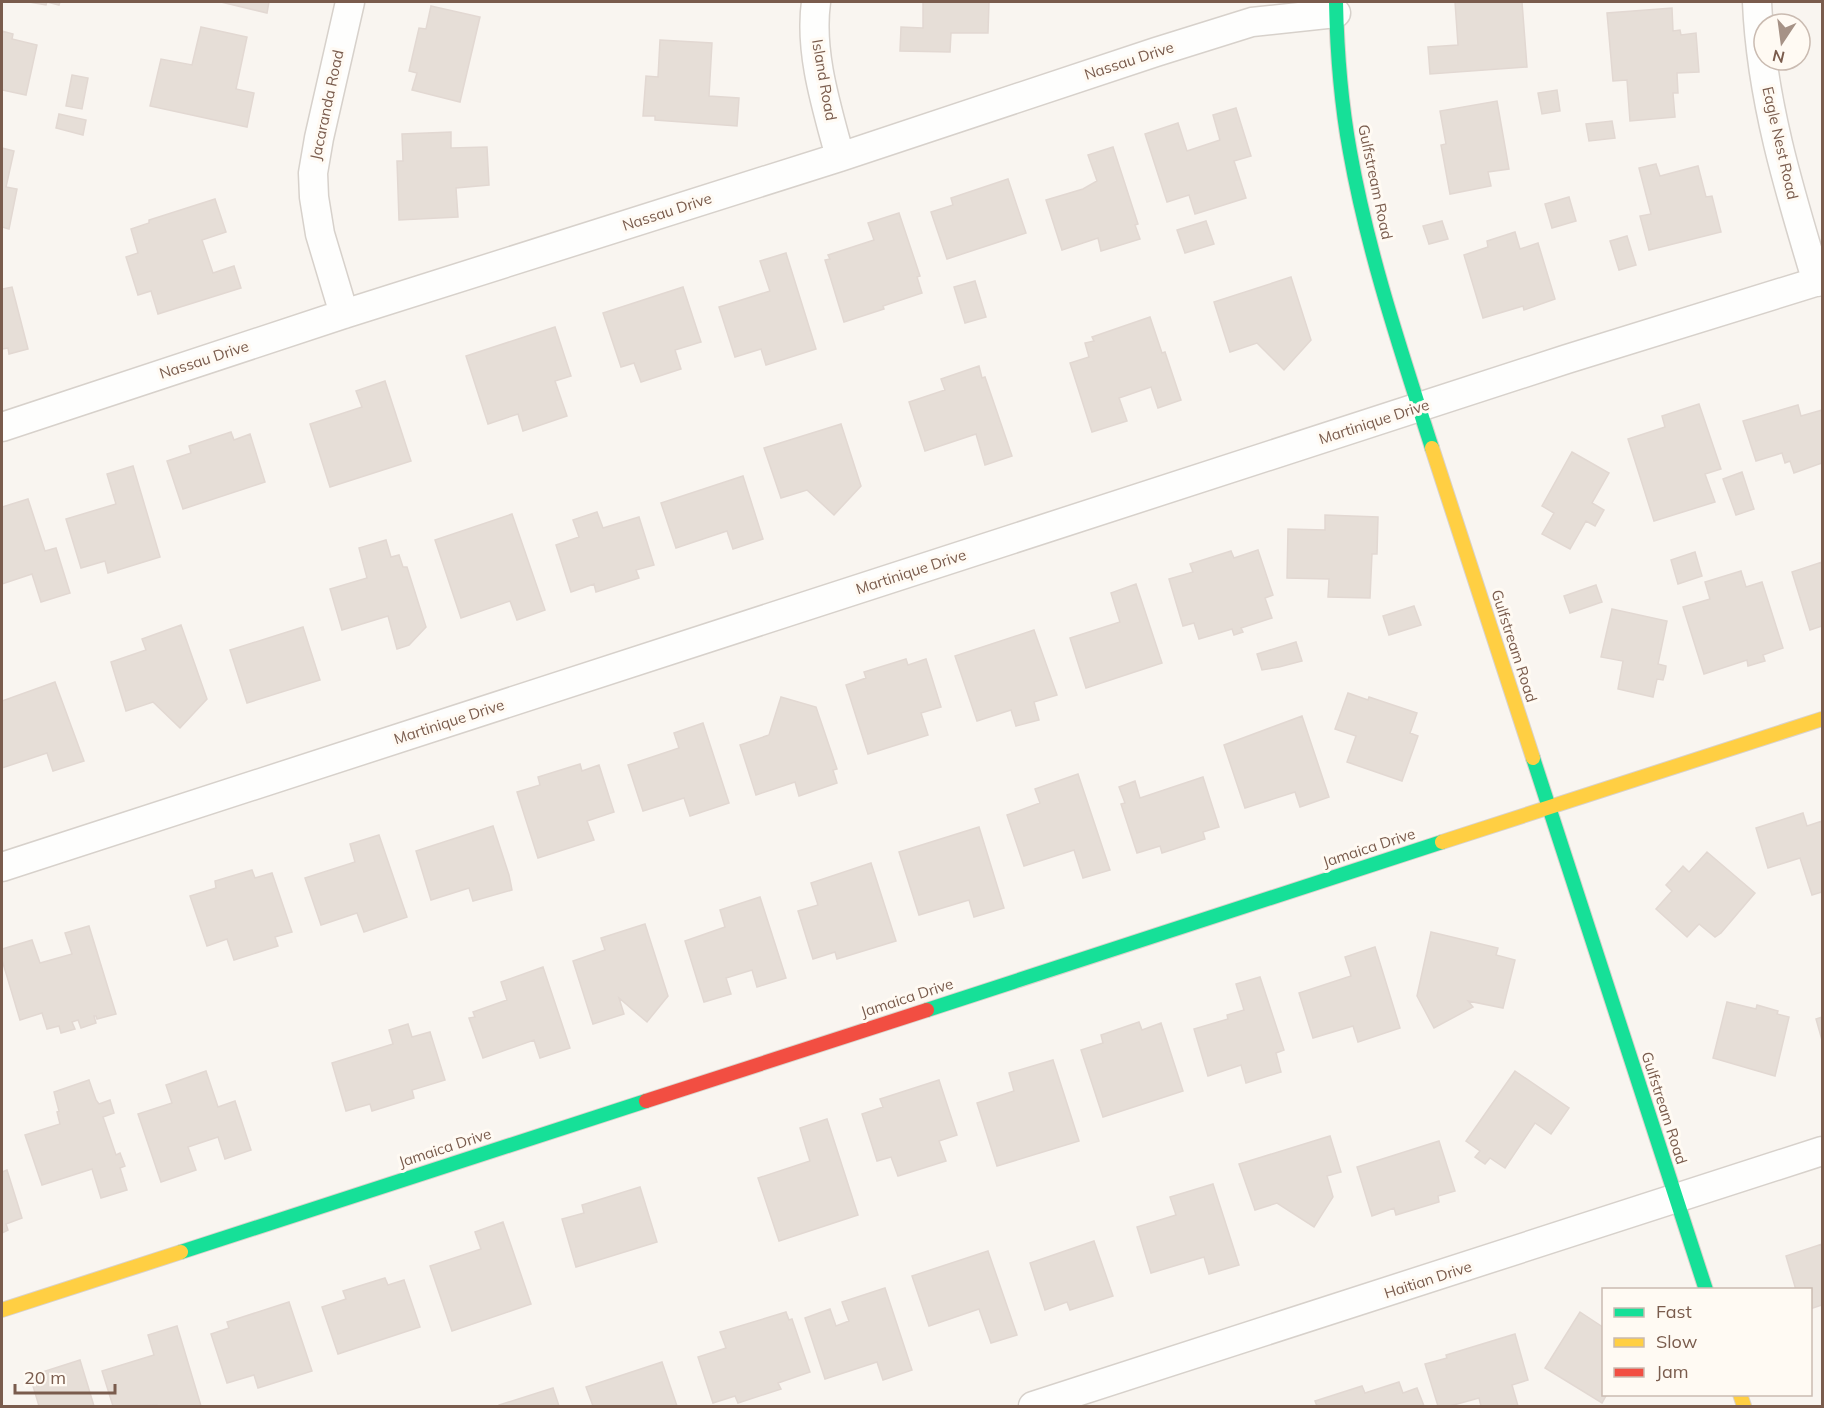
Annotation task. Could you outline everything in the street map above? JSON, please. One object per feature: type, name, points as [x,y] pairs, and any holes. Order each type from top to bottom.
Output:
[{"type":"street","name":"Jacaranda Road","points":[[344,314],[320,234],[314,198],[313,173],[350,2]]},
{"type":"street","name":"Island Road","points":[[816,2],[815,35],[820,72],[840,157]]},
{"type":"street","name":"Eagle Nest Road","points":[[1757,2],[1758,34],[1781,159],[1820,281]]},
{"type":"street","name":"Nassau Drive","points":[[2,427],[344,314],[840,157],[1156,52],[1252,22],[1336,8]]},
{"type":"street","name":"Gulfstream Road","points":[[1336,8],[1348,141],[1359,199],[1375,260],[1419,407],[1705,1288]]},
{"type":"street","name":"Martinique Drive","points":[[2,867],[1419,407],[1820,281]]},
{"type":"street","name":"Jamaica Drive","points":[[2,1310],[1822,718]]},
{"type":"street","name":"Haitian Drive","points":[[1033,1407],[1677,1200],[1822,1151]]},
{"type":"building","points":[[29,2],[47,2],[46,5]]},
{"type":"building","points":[[221,2],[269,2],[267,13]]},
{"type":"building","points":[[923,2],[989,2],[988,33],[951,33],[950,52],[900,51],[901,27],[923,28]]},
{"type":"building","points":[[1455,2],[1522,2],[1527,67],[1430,74],[1428,47],[1458,45]]},
{"type":"building","points":[[431,6],[480,17],[460,102],[412,90],[417,73],[409,71],[419,28],[426,29]]},
{"type":"building","points":[[1672,8],[1673,31],[1680,30],[1681,35],[1696,33],[1699,72],[1677,73],[1678,93],[1673,93],[1675,117],[1630,121],[1627,80],[1613,81],[1607,13]]},
{"type":"building","points":[[201,27],[247,37],[236,89],[254,93],[247,127],[150,106],[161,59],[192,65]]},
{"type":"building","points":[[2,31],[13,34],[12,39],[37,45],[26,95],[2,90]]},
{"type":"building","points":[[660,40],[712,43],[709,96],[739,98],[737,126],[655,120],[655,116],[643,116],[646,76],[658,77]]},
{"type":"building","points":[[72,75],[88,78],[82,109],[66,106]]},
{"type":"building","points":[[1557,90],[1560,111],[1542,114],[1538,93]]},
{"type":"building","points":[[1497,101],[1509,169],[1488,172],[1491,186],[1450,194],[1441,145],[1446,144],[1440,111]]},
{"type":"building","points":[[1236,108],[1251,156],[1234,161],[1246,198],[1195,214],[1189,195],[1167,202],[1145,134],[1178,123],[1187,151],[1220,140],[1213,115]]},
{"type":"building","points":[[59,114],[86,120],[83,135],[56,128]]},
{"type":"building","points":[[1612,121],[1615,138],[1589,141],[1586,124]]},
{"type":"building","points":[[451,132],[451,148],[487,147],[489,185],[456,188],[458,217],[399,220],[397,161],[403,161],[402,134]]},
{"type":"building","points":[[1113,147],[1138,224],[1135,225],[1140,239],[1101,251],[1098,238],[1062,250],[1046,200],[1083,189],[1097,181],[1088,155]]},
{"type":"building","points":[[2,148],[14,151],[6,187],[17,189],[9,229],[2,227]]},
{"type":"building","points":[[1656,164],[1660,176],[1698,166],[1706,197],[1712,196],[1721,232],[1649,250],[1640,216],[1651,214],[1639,168]]},
{"type":"building","points":[[1008,179],[1026,233],[947,259],[931,212],[953,205],[951,198]]},
{"type":"building","points":[[1569,197],[1576,221],[1552,228],[1545,204]]},
{"type":"building","points":[[215,199],[226,232],[202,240],[213,273],[234,266],[241,288],[158,314],[151,291],[138,295],[126,257],[138,253],[131,229],[149,223],[149,220]]},
{"type":"building","points":[[899,213],[920,276],[917,277],[922,293],[844,322],[825,260],[830,259],[828,255],[874,240],[868,223]]},
{"type":"building","points":[[1206,221],[1214,244],[1185,253],[1177,230]]},
{"type":"building","points":[[1442,221],[1448,239],[1429,244],[1423,226]]},
{"type":"building","points":[[1515,232],[1520,249],[1538,243],[1555,299],[1524,310],[1523,306],[1483,318],[1464,255],[1488,247],[1487,241]]},
{"type":"building","points":[[1627,236],[1636,265],[1619,270],[1610,241]]},
{"type":"building","points":[[786,253],[816,349],[766,365],[761,349],[735,357],[719,307],[770,291],[760,261]]},
{"type":"building","points":[[1291,277],[1311,340],[1284,370],[1257,343],[1230,352],[1214,302]]},
{"type":"building","points":[[975,281],[986,317],[965,323],[954,287]]},
{"type":"building","points":[[12,287],[28,349],[9,354],[8,348],[2,349],[2,289]]},
{"type":"building","points":[[683,287],[701,342],[675,350],[681,369],[641,382],[634,363],[621,367],[603,313]]},
{"type":"building","points":[[1150,317],[1162,353],[1165,352],[1181,400],[1158,408],[1151,387],[1119,398],[1127,421],[1092,432],[1070,363],[1089,357],[1085,343],[1094,341],[1092,337]]},
{"type":"building","points":[[555,327],[571,376],[555,381],[567,416],[523,431],[518,414],[488,424],[466,356]]},
{"type":"building","points":[[979,366],[982,378],[985,377],[1012,456],[985,465],[976,434],[925,451],[909,402],[945,390],[941,379]]},
{"type":"building","points":[[385,381],[411,461],[330,487],[310,424],[362,407],[356,391]]},
{"type":"building","points":[[1699,404],[1721,469],[1705,474],[1715,502],[1654,521],[1628,439],[1665,427],[1662,416]]},
{"type":"building","points":[[1798,405],[1801,416],[1822,410],[1822,463],[1794,473],[1790,461],[1785,463],[1782,453],[1756,461],[1743,421]]},
{"type":"building","points":[[841,424],[861,486],[834,515],[807,490],[781,498],[764,448]]},
{"type":"building","points":[[231,432],[234,440],[250,434],[265,482],[183,509],[167,461],[191,453],[189,446]]},
{"type":"building","points":[[1572,452],[1609,473],[1592,503],[1604,510],[1595,526],[1586,521],[1570,549],[1542,534],[1554,513],[1542,506]]},
{"type":"building","points":[[133,466],[160,557],[108,573],[105,561],[81,568],[66,519],[116,504],[107,474]]},
{"type":"building","points":[[1742,472],[1754,509],[1736,515],[1723,479]]},
{"type":"building","points":[[743,476],[763,539],[733,549],[727,531],[676,548],[661,503]]},
{"type":"building","points":[[28,499],[45,551],[56,548],[70,593],[41,602],[32,574],[2,584],[2,507]]},
{"type":"building","points":[[597,512],[603,528],[639,517],[654,565],[636,570],[639,578],[596,592],[594,584],[571,592],[556,545],[579,537],[573,520]]},
{"type":"building","points":[[512,514],[545,610],[517,620],[510,601],[461,618],[435,540]]},
{"type":"building","points":[[1325,515],[1378,517],[1377,554],[1372,554],[1370,598],[1328,597],[1329,579],[1287,578],[1288,529],[1325,530]]},
{"type":"building","points":[[386,540],[391,557],[399,555],[403,567],[407,567],[426,627],[409,645],[397,649],[388,616],[342,630],[330,589],[367,578],[359,548]]},
{"type":"building","points":[[1258,550],[1273,595],[1265,598],[1272,618],[1241,628],[1243,632],[1234,635],[1232,629],[1199,639],[1194,623],[1183,626],[1169,579],[1193,572],[1190,564],[1231,551],[1234,558]]},
{"type":"building","points":[[1695,552],[1702,576],[1678,584],[1671,560]]},
{"type":"building","points":[[1822,562],[1822,626],[1810,630],[1792,572]]},
{"type":"building","points":[[1741,571],[1746,587],[1762,582],[1783,648],[1763,655],[1765,661],[1748,666],[1747,660],[1704,674],[1683,607],[1710,599],[1705,582]]},
{"type":"building","points":[[1136,584],[1162,663],[1086,688],[1070,638],[1120,622],[1111,593]]},
{"type":"building","points":[[1596,585],[1602,602],[1570,613],[1564,596]]},
{"type":"building","points":[[1414,606],[1421,625],[1389,635],[1383,616]]},
{"type":"building","points":[[1612,609],[1667,621],[1658,664],[1666,666],[1665,673],[1663,680],[1657,679],[1653,697],[1618,689],[1623,661],[1601,657]]},
{"type":"building","points":[[181,625],[207,699],[180,728],[153,702],[126,711],[111,662],[146,650],[142,639]]},
{"type":"building","points":[[303,627],[320,680],[247,703],[230,650]]},
{"type":"building","points":[[1034,630],[1057,695],[1034,702],[1039,720],[1016,726],[1011,710],[977,721],[955,656]]},
{"type":"building","points":[[1296,642],[1302,661],[1262,670],[1257,654]]},
{"type":"building","points":[[906,659],[908,665],[926,659],[941,707],[921,713],[928,735],[868,754],[846,685],[866,678],[864,672]]},
{"type":"building","points":[[55,682],[84,761],[53,771],[47,753],[2,768],[2,701]]},
{"type":"building","points":[[1348,693],[1368,700],[1369,697],[1417,713],[1410,733],[1418,736],[1402,781],[1347,762],[1356,736],[1335,729]]},
{"type":"building","points":[[781,697],[816,707],[837,769],[833,770],[837,783],[799,796],[795,782],[756,795],[740,745],[769,735]]},
{"type":"building","points":[[1302,716],[1329,797],[1300,807],[1295,792],[1245,808],[1224,745]]},
{"type":"building","points":[[703,723],[729,803],[690,816],[684,798],[643,811],[628,765],[679,748],[674,733]]},
{"type":"building","points":[[580,764],[582,771],[599,765],[614,812],[587,821],[594,840],[538,858],[517,792],[540,785],[538,777]]},
{"type":"building","points":[[1078,774],[1110,870],[1083,878],[1074,850],[1024,866],[1007,815],[1040,803],[1035,789]]},
{"type":"building","points":[[1203,777],[1219,827],[1203,832],[1205,839],[1162,853],[1160,846],[1137,853],[1121,804],[1125,803],[1119,787],[1135,781],[1140,798]]},
{"type":"building","points":[[1803,813],[1807,826],[1822,821],[1822,892],[1812,895],[1800,858],[1768,868],[1756,828]]},
{"type":"building","points":[[493,826],[512,890],[473,901],[469,888],[431,900],[416,851]]},
{"type":"building","points":[[979,827],[1004,908],[974,917],[969,900],[919,915],[899,852]]},
{"type":"building","points":[[379,835],[407,917],[364,932],[357,913],[321,925],[305,878],[355,862],[350,844]]},
{"type":"building","points":[[1707,852],[1755,893],[1715,937],[1699,924],[1687,937],[1656,909],[1672,891],[1666,885],[1683,866],[1689,872]]},
{"type":"building","points":[[871,863],[896,941],[837,959],[835,952],[813,959],[798,911],[818,905],[811,883]]},
{"type":"building","points":[[252,870],[255,878],[272,873],[292,932],[275,937],[278,946],[234,960],[227,939],[207,946],[190,896],[216,888],[215,881]]},
{"type":"building","points":[[760,897],[786,978],[757,987],[752,970],[726,978],[731,994],[704,1002],[685,941],[725,927],[720,910]]},
{"type":"building","points":[[645,924],[668,996],[647,1022],[619,998],[624,1014],[593,1024],[573,961],[605,950],[601,938]]},
{"type":"building","points":[[89,926],[116,1014],[97,1019],[94,1016],[96,1023],[81,1028],[78,1020],[72,1022],[75,1029],[61,1033],[59,1026],[47,1029],[42,1013],[20,1020],[2,960],[2,949],[32,940],[40,963],[72,954],[65,933]]},
{"type":"building","points":[[1431,932],[1498,948],[1496,955],[1515,960],[1503,1008],[1468,1001],[1473,1007],[1434,1028],[1417,996]]},
{"type":"building","points":[[1375,947],[1400,1028],[1358,1042],[1353,1026],[1313,1038],[1299,993],[1351,976],[1345,957]]},
{"type":"building","points":[[543,967],[570,1048],[540,1058],[534,1040],[483,1058],[469,1018],[475,1017],[473,1012],[507,1000],[501,982]]},
{"type":"building","points":[[1260,977],[1284,1050],[1276,1053],[1281,1072],[1246,1083],[1241,1065],[1208,1076],[1194,1029],[1228,1019],[1227,1015],[1244,1010],[1236,984]]},
{"type":"building","points":[[1727,1002],[1756,1009],[1757,1005],[1789,1017],[1775,1076],[1713,1058]]},
{"type":"building","points":[[1822,1017],[1822,1040],[1816,1019]]},
{"type":"building","points":[[1139,1022],[1142,1030],[1161,1023],[1183,1091],[1103,1117],[1081,1050],[1103,1043],[1101,1035]]},
{"type":"building","points":[[408,1024],[412,1037],[430,1032],[445,1080],[412,1090],[414,1098],[372,1111],[370,1104],[346,1111],[332,1063],[393,1044],[389,1030]]},
{"type":"building","points":[[1053,1060],[1079,1141],[997,1166],[977,1103],[1014,1091],[1009,1073]]},
{"type":"building","points":[[206,1071],[218,1107],[235,1101],[251,1150],[225,1159],[218,1137],[188,1147],[196,1170],[161,1182],[138,1114],[172,1103],[166,1085]]},
{"type":"building","points":[[1515,1071],[1569,1108],[1551,1134],[1535,1123],[1505,1168],[1490,1158],[1485,1164],[1475,1157],[1480,1151],[1466,1141]]},
{"type":"building","points":[[89,1080],[99,1104],[110,1100],[114,1113],[103,1117],[116,1155],[120,1153],[125,1166],[120,1168],[127,1190],[101,1198],[92,1169],[42,1185],[25,1135],[60,1124],[54,1092]]},
{"type":"building","points":[[939,1080],[957,1135],[939,1141],[946,1161],[898,1176],[891,1157],[877,1161],[862,1114],[883,1107],[880,1099]]},
{"type":"building","points":[[827,1119],[858,1215],[779,1241],[758,1178],[810,1161],[800,1128]]},
{"type":"building","points":[[1330,1136],[1341,1172],[1327,1176],[1333,1197],[1314,1227],[1277,1203],[1255,1210],[1239,1164]]},
{"type":"building","points":[[1439,1141],[1455,1191],[1438,1196],[1439,1202],[1396,1215],[1394,1208],[1372,1216],[1357,1167]]},
{"type":"building","points":[[7,1170],[22,1218],[6,1224],[8,1230],[2,1233],[2,1172]]},
{"type":"building","points":[[1213,1184],[1239,1265],[1209,1274],[1204,1257],[1151,1273],[1137,1227],[1176,1215],[1170,1197]]},
{"type":"building","points":[[640,1187],[657,1242],[576,1267],[562,1219],[584,1213],[582,1205]]},
{"type":"building","points":[[503,1222],[531,1304],[452,1331],[430,1266],[481,1249],[475,1232]]},
{"type":"building","points":[[1094,1241],[1113,1296],[1070,1310],[1067,1302],[1045,1310],[1030,1263]]},
{"type":"building","points":[[1822,1244],[1822,1305],[1812,1308],[1812,1288],[1795,1288],[1786,1256]]},
{"type":"building","points":[[988,1251],[1017,1335],[991,1343],[979,1309],[929,1326],[912,1276]]},
{"type":"building","points":[[385,1278],[388,1285],[404,1280],[420,1327],[338,1354],[322,1307],[346,1299],[343,1291]]},
{"type":"building","points":[[885,1288],[912,1370],[883,1380],[877,1362],[825,1379],[805,1318],[830,1309],[836,1326],[849,1321],[842,1302]]},
{"type":"building","points":[[289,1302],[312,1371],[258,1388],[254,1375],[227,1383],[211,1334],[229,1328],[227,1322]]},
{"type":"building","points":[[786,1312],[789,1320],[792,1319],[810,1372],[778,1383],[781,1389],[738,1403],[735,1396],[713,1403],[698,1357],[726,1348],[720,1332]]},
{"type":"building","points":[[1580,1312],[1602,1327],[1602,1396],[1606,1396],[1602,1403],[1545,1368]]},
{"type":"building","points":[[177,1326],[201,1406],[113,1406],[102,1371],[154,1355],[148,1335]]},
{"type":"building","points":[[1515,1334],[1528,1380],[1512,1385],[1518,1406],[1481,1406],[1479,1398],[1450,1406],[1438,1406],[1425,1364],[1447,1358],[1446,1355]]},
{"type":"building","points":[[80,1360],[94,1406],[39,1406],[30,1376]]},
{"type":"building","points":[[662,1362],[677,1406],[593,1406],[586,1387]]},
{"type":"building","points":[[1399,1382],[1403,1393],[1417,1388],[1424,1406],[1317,1406],[1315,1401],[1362,1386],[1365,1393]]},
{"type":"building","points":[[553,1388],[559,1406],[499,1406],[499,1405]]},
{"type":"traffic: fast","points":[[1336,2],[1342,96],[1357,190],[1386,302],[1432,448]]},
{"type":"traffic: fast","points":[[1533,758],[1705,1288]]},
{"type":"traffic: fast","points":[[927,1010],[1442,842]]},
{"type":"traffic: fast","points":[[181,1252],[646,1101]]},
{"type":"traffic: slow","points":[[1432,448],[1533,758]]},
{"type":"traffic: slow","points":[[1442,842],[1822,719]]},
{"type":"traffic: slow","points":[[2,1310],[181,1252]]},
{"type":"traffic: slow","points":[[1741,1396],[1744,1406]]},
{"type":"traffic: jam","points":[[646,1101],[927,1010]]}]
